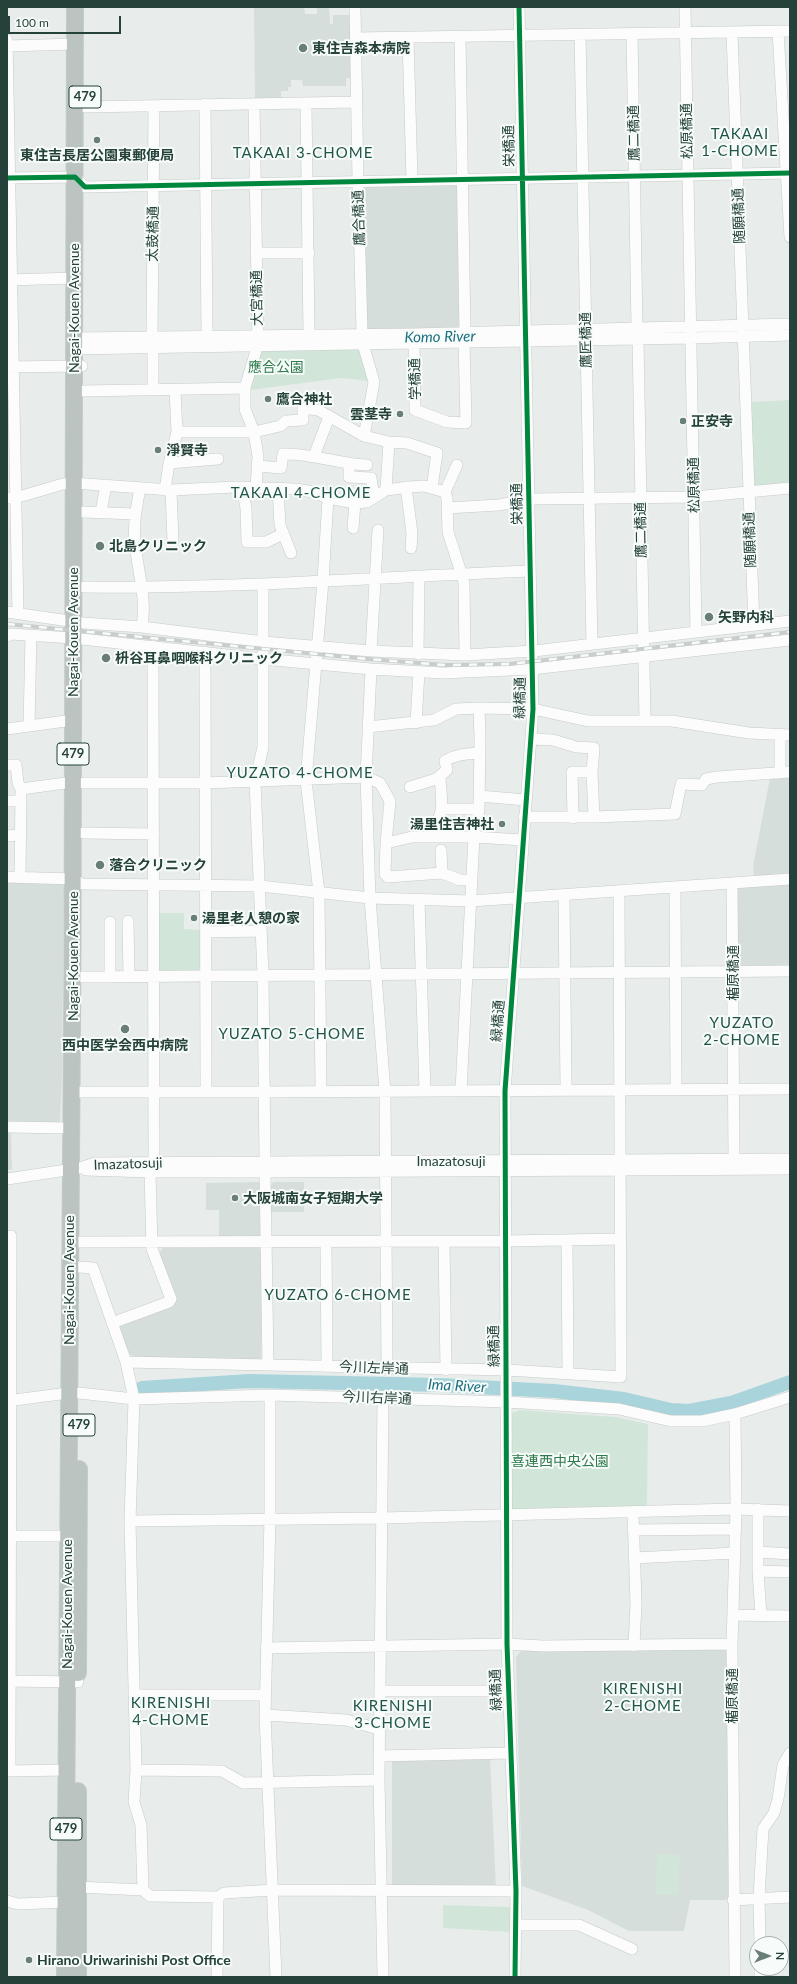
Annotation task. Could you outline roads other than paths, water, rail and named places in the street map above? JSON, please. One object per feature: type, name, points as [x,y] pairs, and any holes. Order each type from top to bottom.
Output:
[{"type":"highway","name":"Nagai-Kouen Avenue","points":[[75,7],[80,182],[78,366],[78,882],[70,1128],[75,1169],[80,1242],[80,1267],[67,1536],[73,1682],[78,1887],[78,1977]]},
{"type":"highway","name":"Nagai-Kouen Avenue","points":[[79,344],[75,278],[85,107],[84,7]]},
{"type":"highway","name":"Nagai-Kouen Avenue","points":[[78,366],[83,391],[78,483],[84,512],[84,586],[78,622]]},
{"type":"highway","name":"Nagai-Kouen Avenue","points":[[65,1977],[67,1770],[73,1682],[75,1169],[80,1092],[82,977],[78,882],[83,834],[73,720],[78,639]]},
{"type":"street","name":"鷹合橋通","points":[[355,7],[362,338],[374,382],[364,436]]},
{"type":"street","name":"栄橋通","points":[[519,7],[532,669]]},
{"type":"street","name":"松原橋通","points":[[685,7],[696,632]]},
{"type":"street","points":[[778,31],[788,173],[790,237]]},
{"type":"street","points":[[356,38],[790,31]]},
{"type":"street","name":"随願橋通","points":[[732,33],[754,625]]},
{"type":"street","name":"鷹二橋通","points":[[632,34],[637,327]]},
{"type":"street","name":"鷹匠橋通","points":[[580,35],[592,644]]},
{"type":"street","points":[[408,37],[412,180]]},
{"type":"street","points":[[460,37],[465,337]]},
{"type":"street","points":[[7,40],[12,612],[78,622],[142,627],[264,642],[371,651],[465,655],[531,652],[790,621]]},
{"type":"street","points":[[7,46],[75,44]]},
{"type":"street","points":[[85,107],[357,102]]},
{"type":"street","points":[[205,104],[207,336]]},
{"type":"street","name":"大宮橋通","points":[[254,104],[258,341],[245,388],[245,408],[254,432],[258,456],[256,488]]},
{"type":"street","points":[[306,104],[309,334]]},
{"type":"street","name":"太鼓橋通","points":[[153,390],[154,106]]},
{"type":"street","points":[[8,178],[154,186],[788,173]]},
{"type":"street","points":[[256,253],[309,253]]},
{"type":"street","points":[[9,280],[75,278]]},
{"type":"street","points":[[744,331],[790,324]]},
{"type":"street","points":[[586,334],[637,327],[690,332]]},
{"type":"street","points":[[79,344],[586,334],[638,338],[690,332],[744,331],[790,334]]},
{"type":"street","points":[[153,343],[207,336],[258,341],[309,334],[414,342],[465,337]]},
{"type":"street","name":"学橋通","points":[[414,342],[415,410],[447,422],[466,423],[465,337]]},
{"type":"street","name":"鷹二橋通","points":[[638,338],[642,638],[645,721]]},
{"type":"street","points":[[11,367],[78,366]]},
{"type":"street","points":[[83,391],[245,388]]},
{"type":"street","points":[[173,541],[168,490],[169,463],[177,432],[175,390]]},
{"type":"street","points":[[177,432],[254,432],[280,426],[286,421],[303,420],[303,408],[318,410],[364,436],[389,442],[407,443],[437,453],[432,488]]},
{"type":"street","points":[[314,456],[329,417]]},
{"type":"street","points":[[386,490],[389,442]]},
{"type":"street","points":[[258,466],[281,468],[282,454],[296,453],[367,465]]},
{"type":"street","points":[[169,463],[218,459]]},
{"type":"street","points":[[349,463],[349,477],[371,478],[374,497]]},
{"type":"street","points":[[457,465],[445,492],[448,532],[464,582],[465,655]]},
{"type":"street","points":[[11,498],[63,484],[78,483],[168,490],[242,487],[278,489],[313,492],[328,498],[355,503],[366,502],[386,490],[406,487],[432,488],[445,492]]},
{"type":"street","points":[[101,512],[106,485]]},
{"type":"street","points":[[242,487],[246,508],[247,542],[266,542],[283,534]]},
{"type":"street","points":[[406,487],[412,533],[411,548]]},
{"type":"street","points":[[140,488],[135,514],[135,540],[142,587],[142,627]]},
{"type":"street","points":[[447,508],[499,504],[529,499],[694,497],[790,488]]},
{"type":"street","points":[[278,489],[278,510],[283,534],[291,553]]},
{"type":"street","points":[[321,1091],[319,893],[306,780],[323,581],[328,498]]},
{"type":"street","points":[[353,528],[355,503]]},
{"type":"street","points":[[84,512],[135,514]]},
{"type":"street","points":[[371,651],[378,530]]},
{"type":"street","points":[[84,586],[142,587],[263,584],[530,571]]},
{"type":"street","points":[[418,654],[419,576]]},
{"type":"street","points":[[263,584],[264,747],[255,782],[263,975],[268,1365]]},
{"type":"street","points":[[7,636],[11,634],[78,639],[370,669],[471,673],[532,669],[643,658],[790,640]]},
{"type":"street","points":[[29,726],[31,635]]},
{"type":"street","points":[[112,1323],[169,1302],[171,1299],[152,1248],[154,1092],[153,646]]},
{"type":"street","points":[[204,652],[206,1092]]},
{"type":"street","points":[[370,669],[366,777],[370,898],[385,1092],[387,1368]]},
{"type":"street","name":"緑橋通","points":[[515,1977],[516,1892],[507,1644],[505,1091],[533,709],[532,669]]},
{"type":"street","points":[[416,723],[419,672]]},
{"type":"street","points":[[368,727],[434,720],[456,709],[478,708],[533,709],[588,721],[672,721],[749,733],[785,734],[785,772],[717,777],[706,779],[702,785],[680,784],[675,814],[573,818],[524,817]]},
{"type":"street","points":[[461,1090],[474,836],[479,809],[480,754],[478,708]]},
{"type":"street","points":[[7,729],[73,720]]},
{"type":"street","points":[[531,739],[553,740],[576,747],[594,748],[592,772],[594,817]]},
{"type":"street","points":[[410,787],[436,779],[447,770],[445,761],[450,758],[457,755],[480,754]]},
{"type":"street","points":[[7,765],[16,765],[18,783],[21,789],[20,877]]},
{"type":"street","points":[[573,818],[572,772],[592,772]]},
{"type":"street","points":[[434,836],[435,822],[440,815],[441,809],[440,776]]},
{"type":"street","points":[[21,789],[78,782],[204,783],[366,777],[380,783],[390,801],[385,874],[388,877],[442,873],[460,880],[472,880]]},
{"type":"street","points":[[479,796],[526,800]]},
{"type":"street","points":[[7,801],[21,801]]},
{"type":"street","points":[[441,809],[479,809]]},
{"type":"street","points":[[83,834],[154,834]]},
{"type":"street","points":[[7,836],[20,835]]},
{"type":"street","points":[[386,842],[412,837],[434,836],[474,836],[523,840]]},
{"type":"street","points":[[441,850],[442,873]]},
{"type":"street","points":[[7,877],[154,886],[260,886],[370,898],[471,901],[790,879]]},
{"type":"street","name":"楯原橋通","points":[[732,882],[734,1159]]},
{"type":"street","points":[[675,888],[676,1090]]},
{"type":"street","points":[[80,1242],[266,1243],[386,1240],[505,1241],[620,1239],[619,890]]},
{"type":"street","points":[[564,895],[566,1090]]},
{"type":"street","points":[[419,900],[425,1091]]},
{"type":"street","points":[[128,921],[128,977]]},
{"type":"street","points":[[110,922],[110,977]]},
{"type":"street","points":[[206,932],[261,931]]},
{"type":"street","points":[[82,977],[320,975],[376,973],[790,971]]},
{"type":"street","points":[[80,1092],[385,1092],[461,1090],[790,1089]]},
{"type":"street","points":[[7,1127],[70,1128]]},
{"type":"street","name":"Imazatosuji","points":[[619,1165],[734,1159],[790,1159]]},
{"type":"street","name":"Imazatosuji","points":[[7,1179],[75,1169],[92,1164],[152,1168],[619,1165],[790,1169]]},
{"type":"street","points":[[7,1236],[11,1236],[8,1771],[67,1770]]},
{"type":"street","name":"今川左岸通","points":[[126,1362],[568,1373],[622,1377],[620,1239]]},
{"type":"street","points":[[567,1240],[568,1373]]},
{"type":"street","points":[[444,1241],[446,1370]]},
{"type":"street","points":[[326,1242],[327,1366]]},
{"type":"street","points":[[80,1267],[93,1268],[126,1362],[134,1399],[130,1472],[136,1770],[134,1802],[141,1825],[143,1890]]},
{"type":"street","name":"今川右岸通","points":[[9,1400],[74,1393],[134,1399],[270,1395],[384,1398],[507,1402],[619,1409],[671,1421],[702,1421],[735,1414],[790,1396]]},
{"type":"street","points":[[270,1395],[270,1519],[265,1715],[276,1977]]},
{"type":"street","points":[[384,1398],[379,1729],[384,1977]]},
{"type":"street","name":"楯原橋通","points":[[735,1414],[736,1529],[732,1644],[733,1900],[735,1977]]},
{"type":"street","points":[[130,1521],[382,1518],[736,1509],[790,1510]]},
{"type":"street","points":[[758,1510],[758,1571],[761,1615]]},
{"type":"street","points":[[632,1512],[636,1603],[634,1646]]},
{"type":"street","points":[[633,1530],[736,1529]]},
{"type":"street","points":[[9,1536],[67,1536]]},
{"type":"street","points":[[758,1552],[790,1554]]},
{"type":"street","points":[[634,1558],[735,1553]]},
{"type":"street","points":[[758,1571],[790,1572]]},
{"type":"street","points":[[733,1615],[790,1616]]},
{"type":"street","points":[[266,1648],[507,1644],[543,1646],[732,1644]]},
{"type":"street","points":[[8,1681],[73,1682]]},
{"type":"street","points":[[380,1691],[508,1691]]},
{"type":"street","points":[[134,1695],[265,1695]]},
{"type":"street","points":[[265,1715],[346,1720],[379,1729]]},
{"type":"street","points":[[379,1756],[511,1752]]},
{"type":"street","points":[[760,1936],[759,1897],[763,1830],[774,1813],[778,1799],[783,1765],[790,1753]]},
{"type":"street","points":[[136,1770],[222,1771],[243,1783],[379,1780]]},
{"type":"street","points":[[78,1887],[143,1890],[150,1896],[218,1897],[224,1893],[273,1890],[382,1889],[516,1892]]},
{"type":"street","points":[[217,1977],[218,1897]]},
{"type":"street","points":[[733,1900],[759,1897],[790,1897]]},
{"type":"street","points":[[7,1901],[18,1904],[66,1902]]},
{"type":"street","points":[[516,1924],[579,1925],[632,1949]]},
{"type":"waterway","name":"Komo River","points":[[693,332],[712,332]]},
{"type":"waterway","name":"Ima River","points":[[142,1388],[249,1381],[439,1385],[554,1391],[624,1399],[671,1410],[689,1411],[731,1403],[790,1382]]},
{"type":"railway","points":[[7,624],[368,659],[445,665],[510,664],[790,632]]},
{"type":"place","name":"東住吉森本病院","points":[[303,48]]},
{"type":"place","name":"東住吉長居公園東郵便局","points":[[97,140]]},
{"type":"place","name":"鷹合神社","points":[[268,399]]},
{"type":"place","name":"雲茎寺","points":[[400,414]]},
{"type":"place","name":"正安寺","points":[[683,421]]},
{"type":"place","name":"淨賢寺","points":[[158,450]]},
{"type":"place","name":"北島クリニック","points":[[100,546]]},
{"type":"place","name":"矢野内科","points":[[709,617]]},
{"type":"place","name":"枡谷耳鼻咽喉科クリニック","points":[[106,658]]},
{"type":"place","name":"湯里住吉神社","points":[[502,824]]},
{"type":"place","name":"落合クリニック","points":[[100,865]]},
{"type":"place","name":"湯里老人憩の家","points":[[194,918]]},
{"type":"place","name":"西中医学会西中病院","points":[[125,1029]]},
{"type":"place","name":"大阪城南女子短期大学","points":[[235,1198]]},
{"type":"place","name":"Hirano Uriwarinishi Post Office","points":[[29,1960]]},
{"type":"district","name":"TAKAAI 1-CHOME","points":[[740,142]]},
{"type":"district","name":"TAKAAI 3-CHOME","points":[[303,153]]},
{"type":"district","name":"TAKAAI 4-CHOME","points":[[301,493]]},
{"type":"district","name":"YUZATO 4-CHOME","points":[[300,773]]},
{"type":"district","name":"YUZATO 2-CHOME","points":[[742,1032]]},
{"type":"district","name":"YUZATO 5-CHOME","points":[[292,1034]]},
{"type":"district","name":"YUZATO 6-CHOME","points":[[338,1295]]},
{"type":"district","name":"KIRENISHI 2-CHOME","points":[[643,1698]]},
{"type":"district","name":"KIRENISHI 4-CHOME","points":[[171,1712]]},
{"type":"district","name":"KIRENISHI 3-CHOME","points":[[393,1714]]},
{"type":"park label","name":"應合公園","points":[[276,367]]},
{"type":"park label","name":"喜連西中央公園","points":[[560,1461]]}]
